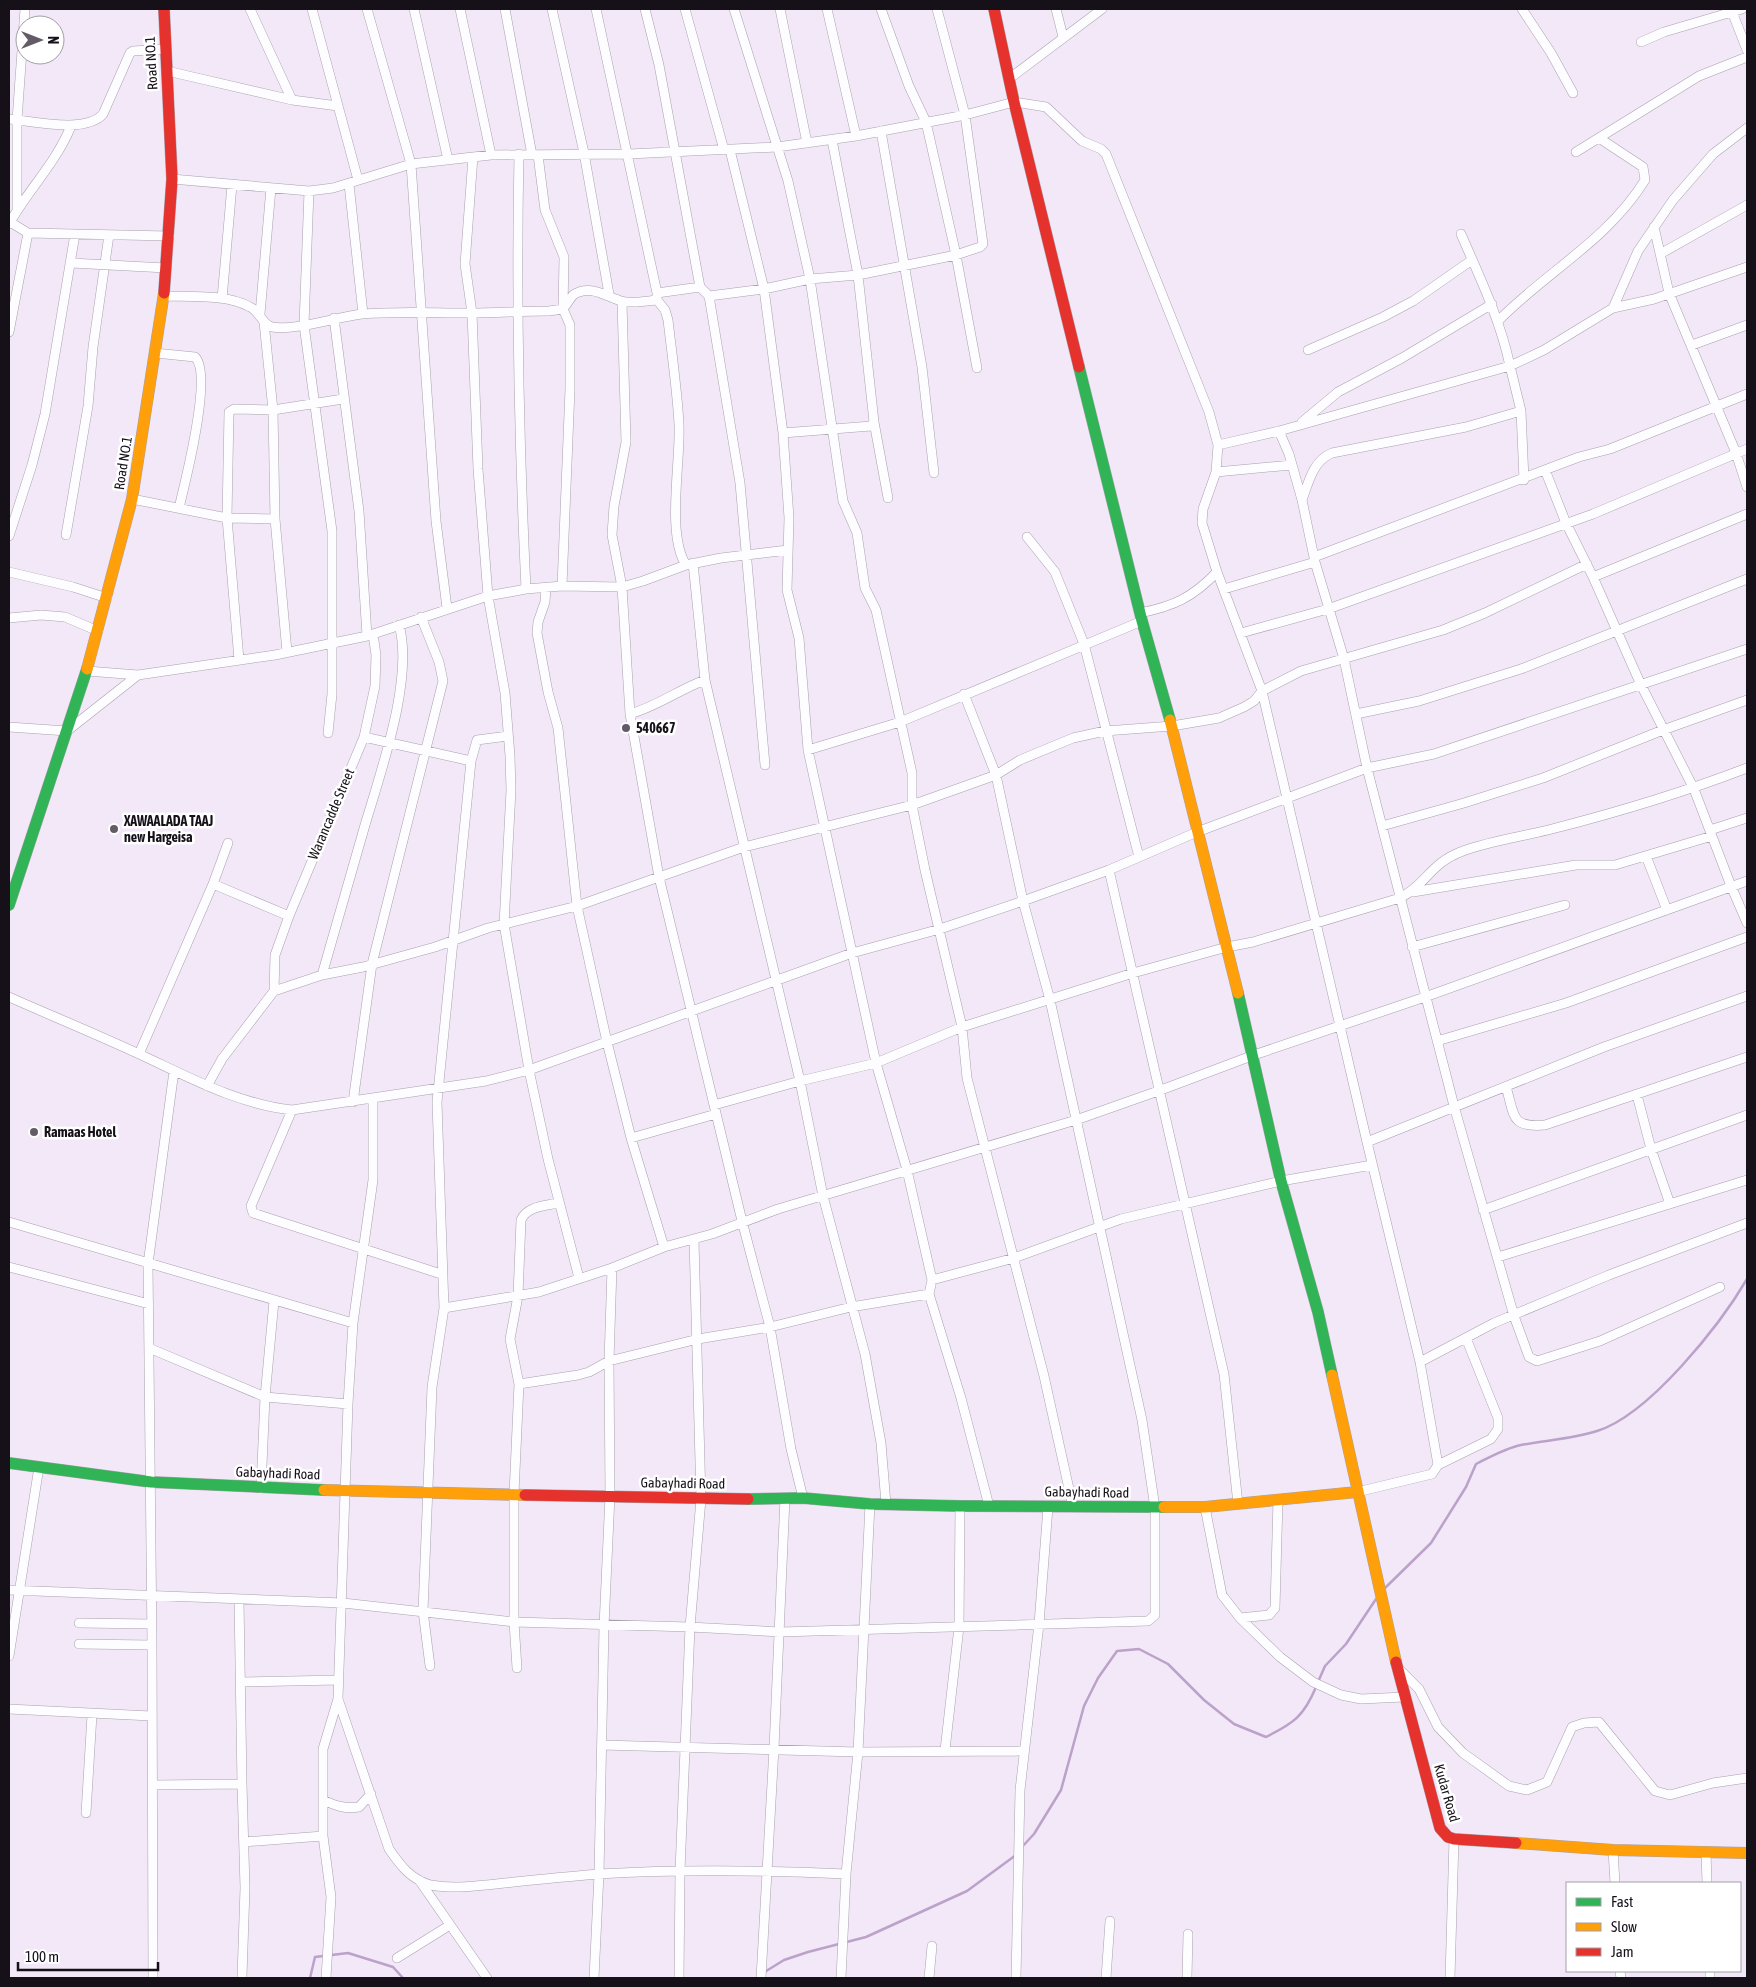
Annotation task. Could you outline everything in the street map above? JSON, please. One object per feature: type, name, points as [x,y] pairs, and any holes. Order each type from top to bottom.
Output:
[{"type":"main road","name":"Road NO.1","points":[[9,905],[87,670],[132,499],[164,296],[169,236],[172,179],[164,9]]},
{"type":"main road","name":"Kudar Road","points":[[994,9],[1014,102],[1141,617],[1172,726],[1254,1054],[1281,1181],[1318,1312],[1356,1492],[1404,1697],[1440,1828],[1448,1837],[1454,1839],[1613,1850],[1747,1853]]},
{"type":"main road","name":"Gabayhadi Road","points":[[9,1463],[151,1482],[261,1488],[701,1499],[802,1498],[870,1504],[960,1506],[1205,1507],[1356,1492]]},
{"type":"street","points":[[17,208],[13,120],[25,9]]},
{"type":"street","points":[[250,9],[292,100]]},
{"type":"street","points":[[312,9],[338,106],[353,182],[363,314]]},
{"type":"street","points":[[367,9],[411,164],[415,237],[423,313],[436,521],[448,608]]},
{"type":"street","points":[[414,9],[448,160]]},
{"type":"street","points":[[460,9],[491,155]]},
{"type":"street","points":[[505,9],[545,210],[564,258],[563,309],[570,325],[570,389],[562,586]]},
{"type":"street","points":[[552,9],[584,153],[609,294]]},
{"type":"street","points":[[596,9],[629,154],[657,297],[665,310],[668,320],[679,424],[676,506],[678,546],[690,564],[705,680],[800,1081],[823,1196],[871,1388],[881,1443],[886,1504]]},
{"type":"street","points":[[645,9],[659,65],[700,287],[709,296],[740,483],[765,765]]},
{"type":"street","points":[[685,9],[727,150],[764,289],[783,433],[789,518],[787,593],[799,638],[808,750],[876,1062],[906,1170],[932,1280],[929,1294],[961,1398],[988,1506]]},
{"type":"street","points":[[734,9],[788,181],[810,279],[843,501],[857,533],[865,588],[876,610],[912,773],[912,805],[925,870],[962,1027],[967,1078],[1044,1376],[1073,1507]]},
{"type":"street","points":[[780,9],[807,143]]},
{"type":"street","points":[[828,9],[856,136]]},
{"type":"street","points":[[881,9],[909,86],[926,122],[956,255],[977,368]]},
{"type":"street","points":[[709,296],[764,289],[810,279],[858,275],[956,255],[980,247],[983,241],[965,115],[937,9]]},
{"type":"street","points":[[1056,9],[1063,37]]},
{"type":"street","points":[[1010,78],[1102,9]]},
{"type":"street","points":[[1522,9],[1551,53],[1573,93]]},
{"type":"street","points":[[1641,42],[1731,10],[1742,9]]},
{"type":"street","points":[[1731,10],[1747,50]]},
{"type":"street","points":[[13,120],[71,126],[96,121],[103,114],[130,53],[133,51],[166,50]]},
{"type":"street","points":[[1576,152],[1700,76],[1747,56]]},
{"type":"street","points":[[167,71],[292,100],[338,106]]},
{"type":"street","points":[[172,179],[310,190],[353,182],[411,164],[491,155],[629,154],[777,147],[856,136],[965,115],[1014,102],[1046,107],[1082,141],[1104,152],[1209,412],[1218,445],[1216,472],[1203,509],[1202,523],[1217,572],[1262,691],[1314,923],[1341,1024],[1372,1165],[1420,1362],[1438,1465]]},
{"type":"street","points":[[71,126],[49,169],[17,208],[9,223],[28,233],[169,236]]},
{"type":"street","points":[[1613,308],[1638,252],[1686,183],[1713,154],[1747,128]]},
{"type":"street","points":[[881,131],[923,376],[934,472]]},
{"type":"street","points":[[1498,321],[1510,309],[1600,237],[1618,218],[1645,180],[1643,167],[1599,138]]},
{"type":"street","points":[[832,140],[858,275],[874,422],[888,498]]},
{"type":"street","points":[[520,154],[518,311],[521,472],[526,589]]},
{"type":"street","points":[[474,157],[465,251],[472,313],[478,469],[488,596],[505,693],[508,736],[511,790],[504,924],[529,1070],[558,1203],[580,1278]]},
{"type":"street","points":[[222,299],[232,185]]},
{"type":"street","points":[[271,188],[262,318],[273,410],[275,519],[288,652]]},
{"type":"street","points":[[310,190],[304,325],[332,531],[332,694],[328,733]]},
{"type":"street","points":[[1660,254],[1747,205]]},
{"type":"street","points":[[1654,227],[1669,293],[1736,453],[1747,487]]},
{"type":"street","points":[[9,332],[28,233]]},
{"type":"street","points":[[9,536],[32,465],[45,414],[76,234]]},
{"type":"street","points":[[1460,234],[1492,304],[1510,366],[1521,411],[1524,480]]},
{"type":"street","points":[[66,535],[88,406],[93,347],[109,235]]},
{"type":"street","points":[[1308,350],[1383,317],[1413,301],[1472,260]]},
{"type":"street","points":[[71,263],[166,268]]},
{"type":"street","points":[[1218,445],[1279,431],[1510,366],[1544,350],[1613,308],[1634,305],[1747,267]]},
{"type":"street","points":[[164,296],[222,299],[250,306],[273,327],[304,325],[363,314],[472,313],[563,309],[577,292],[594,291],[609,294],[622,302],[657,297],[700,287]]},
{"type":"street","points":[[622,302],[626,442],[614,506],[612,535],[622,587],[630,714],[659,877],[690,1012],[770,1327],[791,1449],[802,1498]]},
{"type":"street","points":[[1300,424],[1338,392],[1402,358],[1492,304]]},
{"type":"street","name":"Warancadde Street","points":[[274,991],[275,954],[364,737],[375,686],[376,655],[370,635],[361,535],[334,318]]},
{"type":"street","points":[[1692,345],[1747,325]]},
{"type":"street","points":[[155,353],[195,357],[200,365],[200,399],[191,458],[178,508]]},
{"type":"street","points":[[1224,589],[1315,560],[1524,480],[1545,470],[1610,449],[1747,394]]},
{"type":"street","points":[[239,660],[227,518],[230,412],[234,409],[273,410],[344,399]]},
{"type":"street","points":[[1302,500],[1314,470],[1324,456],[1466,427],[1521,411]]},
{"type":"street","points":[[783,433],[871,426],[874,422]]},
{"type":"street","points":[[1279,431],[1292,464],[1328,609],[1344,658],[1367,768],[1454,1106],[1514,1316],[1529,1358],[1537,1361],[1600,1341],[1720,1287]]},
{"type":"street","points":[[1241,633],[1328,609],[1593,514],[1747,449]]},
{"type":"street","points":[[1216,472],[1292,464]]},
{"type":"street","points":[[1545,470],[1566,523],[1587,564],[1641,685],[1694,789],[1747,923]]},
{"type":"street","points":[[132,499],[227,518],[275,519]]},
{"type":"street","points":[[1593,577],[1747,514]]},
{"type":"street","points":[[1027,537],[1055,572],[1084,644],[1105,731],[1139,856]]},
{"type":"street","points":[[87,670],[138,676],[331,645],[370,635],[488,596],[526,589],[562,586],[622,587],[690,564],[788,550]]},
{"type":"street","points":[[206,1086],[222,1059],[274,991],[322,975],[372,964],[504,924],[577,906],[744,848],[912,805],[996,775],[1046,748],[1073,738],[1105,731],[1172,726],[1232,713],[1254,701],[1262,691],[1301,671],[1443,630],[1484,613],[1587,564]]},
{"type":"street","points":[[9,572],[73,586],[107,598]]},
{"type":"street","points":[[808,750],[900,722],[1084,644],[1191,596],[1217,572]]},
{"type":"street","points":[[1356,714],[1419,701],[1521,669],[1747,579]]},
{"type":"street","points":[[546,588],[546,602],[538,622],[537,633],[548,692],[558,728],[577,906],[607,1042],[632,1138],[664,1248]]},
{"type":"street","points":[[9,618],[41,615],[65,617],[98,631]]},
{"type":"street","points":[[353,1102],[372,964],[443,681],[439,662],[421,617]]},
{"type":"street","points":[[322,975],[390,742],[403,662],[404,642],[399,625]]},
{"type":"street","points":[[9,997],[139,1054],[206,1086],[248,1102],[292,1110],[486,1081],[529,1070],[852,954],[940,929],[1023,901],[1109,870],[1197,832],[1367,768],[1434,754],[1747,649]]},
{"type":"street","points":[[9,727],[67,731],[138,676]]},
{"type":"street","points":[[630,714],[655,706],[683,689],[705,680]]},
{"type":"street","points":[[14,1591],[151,1594],[239,1600],[343,1603],[514,1622],[690,1627],[780,1632],[864,1631],[1148,1621],[1153,1618],[1155,1615],[1155,1508],[1142,1420],[1050,1000],[1023,901],[996,775],[964,694]]},
{"type":"street","points":[[1382,826],[1543,778],[1663,730],[1747,700]]},
{"type":"street","points":[[430,1666],[423,1611],[427,1493],[432,1387],[444,1308],[441,1274],[438,1088],[454,940],[470,761],[477,740],[508,736]]},
{"type":"street","points":[[364,737],[470,761]]},
{"type":"street","points":[[1413,892],[1432,869],[1443,860],[1463,851],[1694,789],[1747,768]]},
{"type":"street","points":[[632,1138],[800,1081],[876,1062],[962,1027],[1133,973],[1227,947],[1253,942],[1400,898],[1413,892],[1576,864],[1615,865],[1711,833],[1747,818]]},
{"type":"street","points":[[139,1054],[213,884],[228,843]]},
{"type":"street","points":[[1646,856],[1666,910]]},
{"type":"street","points":[[1109,870],[1161,1090],[1224,1374],[1238,1504]]},
{"type":"street","points":[[444,1308],[518,1296],[580,1278],[664,1248],[694,1240],[742,1221],[1076,1120],[1254,1054],[1425,997],[1747,881]]},
{"type":"street","points":[[213,884],[289,916]]},
{"type":"street","points":[[1412,946],[1565,905]]},
{"type":"street","points":[[1437,1040],[1566,1003],[1747,937]]},
{"type":"street","points":[[1367,1142],[1595,1050],[1747,996]]},
{"type":"street","points":[[1506,1087],[1515,1118],[1525,1126],[1545,1125],[1747,1057]]},
{"type":"street","points":[[153,1978],[148,1264],[174,1070]]},
{"type":"street","points":[[1637,1095],[1651,1150],[1670,1204]]},
{"type":"street","points":[[326,1978],[331,1897],[323,1836],[323,1748],[338,1699],[343,1603],[348,1404],[353,1324],[373,1180],[373,1098]]},
{"type":"street","points":[[292,1110],[251,1206],[253,1213],[441,1274]]},
{"type":"street","points":[[1483,1210],[1747,1115]]},
{"type":"street","points":[[932,1280],[1014,1258],[1100,1226],[1186,1203],[1281,1181],[1372,1165]]},
{"type":"street","points":[[1498,1257],[1747,1180]]},
{"type":"street","points":[[517,1668],[514,1622],[514,1494],[520,1384],[510,1339],[518,1296],[521,1220],[529,1210],[558,1203]]},
{"type":"street","points":[[9,1222],[353,1324]]},
{"type":"street","points":[[1420,1362],[1494,1323],[1609,1275],[1747,1223]]},
{"type":"street","points":[[679,1978],[680,1871],[690,1627],[701,1499],[694,1240]]},
{"type":"street","points":[[9,1267],[149,1304]]},
{"type":"street","points":[[594,1978],[599,1874],[604,1626],[610,1496],[609,1361],[612,1268]]},
{"type":"street","points":[[520,1384],[578,1375],[589,1372],[609,1361],[698,1339],[770,1327],[851,1307],[929,1294]]},
{"type":"street","points":[[261,1488],[274,1301]]},
{"type":"street","points":[[1356,1492],[1432,1474],[1438,1465],[1490,1439],[1498,1429],[1498,1418],[1466,1338]]},
{"type":"street","points":[[149,1348],[266,1397],[348,1404]]},
{"type":"street","points":[[9,1656],[14,1591],[39,1467]]},
{"type":"street","points":[[761,1978],[780,1632],[785,1498]]},
{"type":"street","points":[[1240,1618],[1269,1615],[1276,1608],[1278,1500]]},
{"type":"street","points":[[841,1978],[846,1874],[858,1752],[870,1504]]},
{"type":"street","points":[[945,1750],[959,1627],[960,1506]]},
{"type":"street","points":[[1016,1978],[1019,1914],[1018,1811],[1023,1751],[1039,1624],[1048,1507]]},
{"type":"street","points":[[1205,1507],[1222,1595],[1240,1618],[1280,1657],[1313,1682],[1341,1695],[1360,1699],[1404,1697]]},
{"type":"street","points":[[239,1600],[244,1842],[242,1977]]},
{"type":"street","points":[[79,1623],[152,1624]]},
{"type":"street","points":[[79,1644],[152,1645]]},
{"type":"street","points":[[1398,1668],[1419,1689],[1438,1728],[1463,1753],[1508,1786],[1527,1790],[1547,1782],[1572,1728],[1584,1723],[1599,1722],[1655,1791],[1670,1795],[1713,1783],[1747,1778]]},
{"type":"street","points":[[241,1682],[339,1680]]},
{"type":"street","points":[[338,1699],[389,1849],[401,1867],[418,1880],[431,1885],[455,1887],[599,1874],[680,1871],[767,1870],[846,1874]]},
{"type":"street","points":[[9,1709],[92,1715],[151,1716]]},
{"type":"street","points":[[86,1813],[92,1715]]},
{"type":"street","points":[[602,1745],[686,1748],[774,1748],[858,1752],[1023,1751]]},
{"type":"street","points":[[153,1785],[242,1784]]},
{"type":"street","points":[[323,1800],[338,1807],[359,1807],[371,1794]]},
{"type":"street","points":[[244,1842],[323,1836]]},
{"type":"street","points":[[1450,1978],[1454,1839]]},
{"type":"street","points":[[1613,1850],[1615,1882]]},
{"type":"street","points":[[1706,1852],[1707,1882]]},
{"type":"street","points":[[418,1880],[487,1978]]},
{"type":"street","points":[[1106,1978],[1110,1921]]},
{"type":"street","points":[[397,1958],[450,1925]]},
{"type":"street","points":[[1188,1934],[1188,1978]]},
{"type":"street","points":[[929,1978],[932,1946]]},
{"type":"waterway","points":[[1384,1589],[1431,1543],[1466,1487],[1476,1464],[1515,1446],[1569,1438],[1597,1431],[1617,1422],[1639,1407],[1660,1388],[1701,1343],[1747,1279]]},
{"type":"waterway","points":[[1318,1682],[1325,1666],[1346,1644],[1376,1599]]},
{"type":"waterway","points":[[1021,1848],[1034,1834],[1061,1790],[1084,1706],[1098,1678],[1117,1651],[1139,1649],[1168,1664],[1204,1700],[1234,1724],[1266,1737],[1297,1718],[1312,1697],[1316,1687]]},
{"type":"waterway","points":[[763,1973],[784,1960],[866,1937],[967,1891],[1016,1855]]},
{"type":"waterway","points":[[310,1978],[315,1957],[348,1953],[393,1967],[403,1978]]},
{"type":"traffic: fast","points":[[1079,367],[1142,621],[1170,720]]},
{"type":"traffic: fast","points":[[9,905],[87,669]]},
{"type":"traffic: fast","points":[[1238,993],[1281,1181],[1318,1312],[1332,1375]]},
{"type":"traffic: fast","points":[[9,1463],[151,1482],[324,1490]]},
{"type":"traffic: fast","points":[[748,1499],[803,1498],[870,1504],[960,1506],[1164,1507]]},
{"type":"traffic: slow","points":[[87,669],[132,499],[164,293]]},
{"type":"traffic: slow","points":[[1170,720],[1238,993]]},
{"type":"traffic: slow","points":[[1332,1375],[1396,1662]]},
{"type":"traffic: slow","points":[[324,1490],[525,1495]]},
{"type":"traffic: slow","points":[[1164,1507],[1205,1507],[1357,1492]]},
{"type":"traffic: slow","points":[[1516,1843],[1613,1850],[1747,1853]]},
{"type":"traffic: jam","points":[[164,9],[172,179],[164,293]]},
{"type":"traffic: jam","points":[[994,9],[1014,102],[1079,367]]},
{"type":"traffic: jam","points":[[525,1495],[748,1499]]},
{"type":"traffic: jam","points":[[1396,1662],[1440,1828],[1448,1837],[1454,1839],[1516,1843]]},
{"type":"place","name":"540667","points":[[626,728]]},
{"type":"place","name":"XAWAALADA TAAJ new Hargeisa","points":[[114,829]]},
{"type":"place","name":"Ramaas Hotel","points":[[34,1132]]}]
